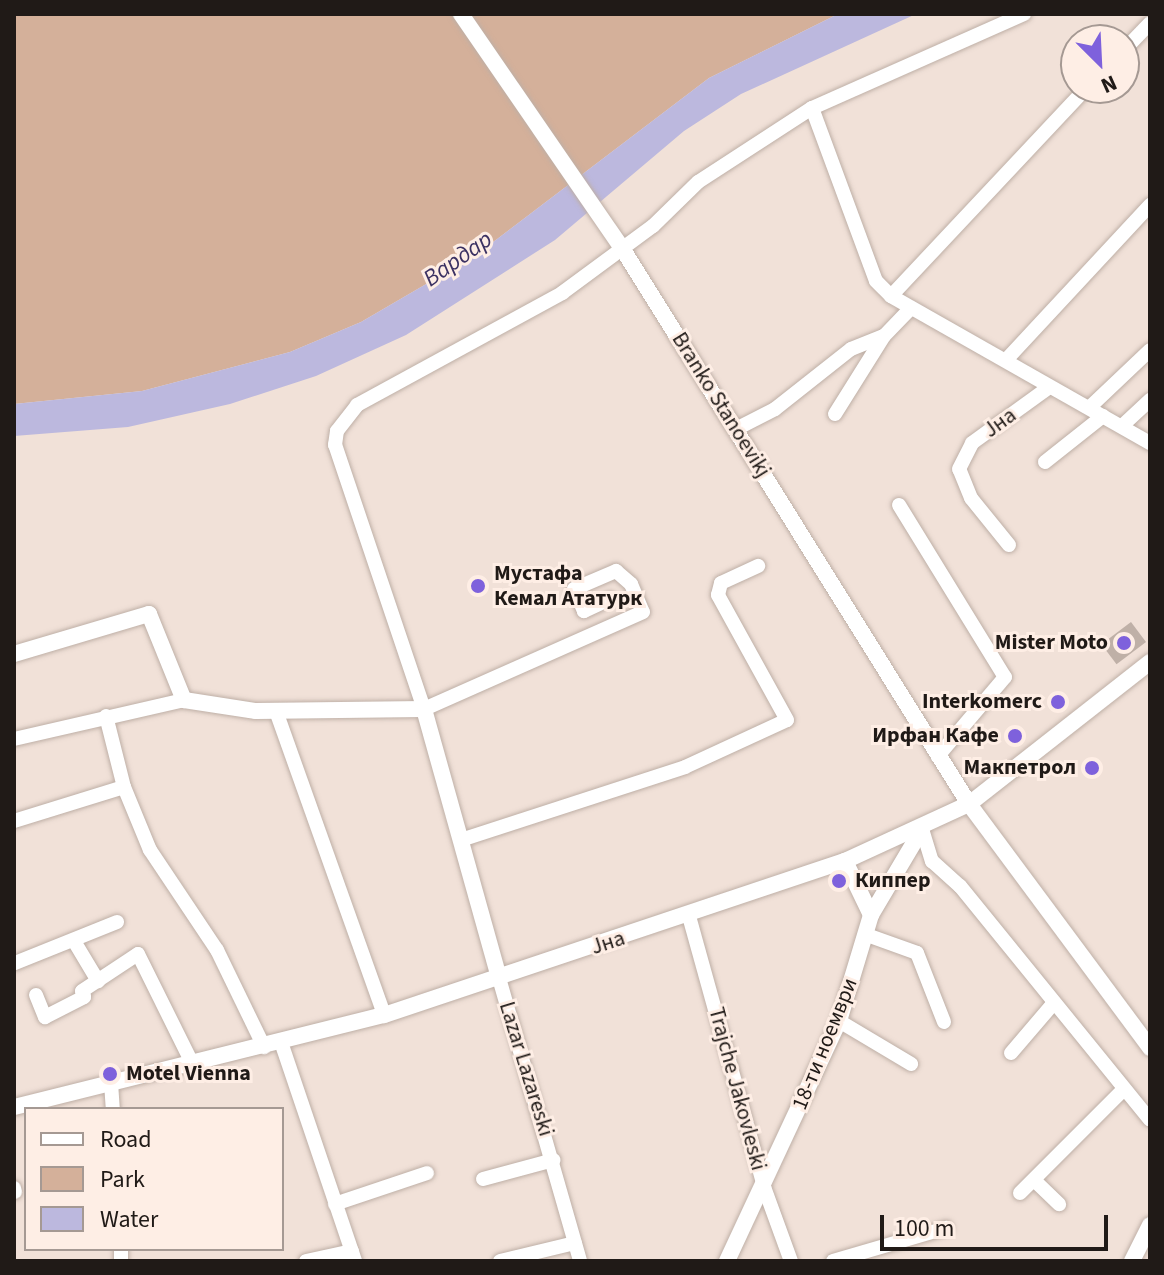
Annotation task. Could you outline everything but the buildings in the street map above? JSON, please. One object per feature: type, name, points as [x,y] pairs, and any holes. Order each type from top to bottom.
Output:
[{"type":"street","name":"Branko Stanoevikj","points":[[461,14],[622,248],[969,804],[1150,1048]]},
{"type":"street","points":[[499,978],[464,839],[424,709],[335,445],[337,431],[357,405],[562,293],[622,248],[698,182],[812,108],[1024,14]]},
{"type":"street","points":[[891,296],[1071,104]]},
{"type":"street","points":[[812,108],[876,281],[891,296],[1006,360],[1048,388],[1091,406],[1150,443]]},
{"type":"street","points":[[1006,360],[1150,205]]},
{"type":"street","points":[[835,414],[884,336],[911,308]]},
{"type":"street","points":[[736,429],[775,409],[851,349],[884,336]]},
{"type":"street","points":[[1091,406],[1150,350]]},
{"type":"street","name":"Јна","points":[[1009,545],[971,498],[959,469],[972,443],[1048,388]]},
{"type":"street","points":[[1123,425],[1150,400]]},
{"type":"street","points":[[1045,462],[1103,416]]},
{"type":"street","points":[[899,505],[1005,677],[938,756]]},
{"type":"street","points":[[464,839],[685,767],[787,720],[718,595],[721,583],[758,566]]},
{"type":"street","points":[[14,739],[184,700],[276,711],[424,709],[643,612],[631,584],[616,571],[574,589],[584,611],[610,599]]},
{"type":"street","points":[[14,654],[149,614],[184,700]]},
{"type":"street","name":"Јна","points":[[14,1107],[384,1015],[689,916],[845,861],[922,829],[969,804],[1150,662]]},
{"type":"street","points":[[276,711],[384,1015]]},
{"type":"street","points":[[106,716],[124,787],[150,850],[217,950],[264,1047]]},
{"type":"street","points":[[14,821],[124,787]]},
{"type":"street","points":[[922,829],[932,861],[960,886],[1052,1005],[1150,1120]]},
{"type":"street","name":"18-ти ноември","points":[[727,1261],[839,1021],[871,915],[922,829]]},
{"type":"street","points":[[845,861],[871,915]]},
{"type":"street","name":"Trajche Jakovleski","points":[[689,916],[764,1187],[791,1261]]},
{"type":"street","points":[[15,963],[117,922]]},
{"type":"street","points":[[867,935],[917,953],[944,1022]]},
{"type":"street","points":[[74,941],[98,981]]},
{"type":"street","points":[[36,995],[45,1017],[84,997],[82,991],[138,954],[192,1063]]},
{"type":"street","name":"Lazar Lazareski","points":[[499,978],[554,1160],[580,1261]]},
{"type":"street","points":[[1011,1053],[1052,1005]]},
{"type":"street","points":[[839,1021],[911,1064]]},
{"type":"street","points":[[281,1042],[354,1256],[306,1261]]},
{"type":"street","points":[[111,1083],[113,1107]]},
{"type":"street","points":[[1020,1193],[1123,1090]]},
{"type":"street","name":"Lazar Lazareski","points":[[483,1179],[554,1160]]},
{"type":"street","points":[[335,1204],[427,1173]]},
{"type":"street","points":[[1034,1180],[1059,1204]]},
{"type":"street","points":[[1132,1261],[1150,1225]]},
{"type":"street","points":[[833,1261],[946,1228]]},
{"type":"street","points":[[500,1261],[575,1243]]},
{"type":"green space","points":[[14,14],[838,14],[709,78],[476,255],[361,322],[290,352],[142,391],[14,404]]},
{"type":"water","points":[[838,14],[916,14],[741,94],[684,131],[555,240],[406,335],[316,376],[230,404],[128,427],[14,436],[14,404],[142,391],[290,352],[361,322],[476,255],[709,78]]},
{"type":"place","name":"Мустафа Кемал Ататурк","points":[[478,586]]},
{"type":"place","name":"Mister Moto","points":[[1124,643]]},
{"type":"place","name":"Interkomerc","points":[[1058,702]]},
{"type":"place","name":"Ирфан Кафе","points":[[1015,736]]},
{"type":"place","name":"Макпетрол","points":[[1092,768]]},
{"type":"place","name":"Киппер","points":[[839,881]]},
{"type":"place","name":"Motel Vienna","points":[[110,1074]]},
{"type":"water label","name":"Вардар","points":[[458,259]]}]
